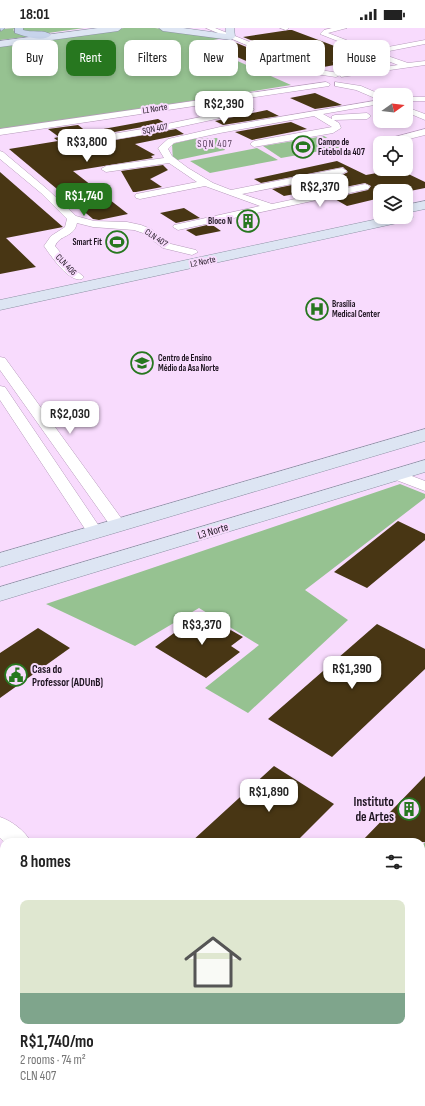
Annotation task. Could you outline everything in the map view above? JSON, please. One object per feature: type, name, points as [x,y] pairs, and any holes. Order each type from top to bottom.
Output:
[{"type":"highway","points":[[19,28],[18,31],[25,34],[47,35]]},
{"type":"main road","points":[[0,42],[95,28]]},
{"type":"main road","points":[[0,42],[118,28]]},
{"type":"main road","points":[[163,28],[231,32]]},
{"type":"main road","points":[[176,28],[182,28]]},
{"type":"main road","points":[[413,208],[425,205]]},
{"type":"main road","name":"L2 Norte","points":[[413,216],[425,213]]},
{"type":"main road","name":"L2 Norte","points":[[0,293],[226,245],[373,217]]},
{"type":"main road","name":"L2 Norte","points":[[0,305],[29,300],[374,224]]},
{"type":"main road","points":[[226,245],[237,248],[239,250],[239,254]]},
{"type":"main road","points":[[16,289],[10,294],[11,298],[16,300],[29,300]]},
{"type":"main road","points":[[0,560],[425,434]]},
{"type":"main road","name":"L3 Norte","points":[[0,594],[425,466]]},
{"type":"street","points":[[209,28],[231,32],[321,78],[338,84],[358,88],[373,94]]},
{"type":"street","points":[[339,40],[323,34],[326,31],[344,28]]},
{"type":"street","points":[[390,48],[425,42]]},
{"type":"street","points":[[390,59],[408,66]]},
{"type":"street","points":[[321,78],[345,78],[425,63]]},
{"type":"street","name":"L1 Norte","points":[[0,134],[285,88],[321,78]]},
{"type":"street","points":[[338,84],[345,78]]},
{"type":"street","points":[[345,78],[358,88]]},
{"type":"street","points":[[413,99],[425,99]]},
{"type":"street","name":"SQN 407","points":[[322,103],[350,107]]},
{"type":"street","name":"SQN 407","points":[[170,160],[162,150],[168,143],[220,130],[318,115],[373,103]]},
{"type":"street","name":"SQN 407","points":[[70,144],[250,109]]},
{"type":"street","points":[[413,112],[425,117]]},
{"type":"street","points":[[254,144],[331,131],[337,128],[336,125],[318,115]]},
{"type":"street","name":"SQN 407","points":[[318,115],[344,118],[367,116]]},
{"type":"street","name":"SQN 407","points":[[193,121],[220,130]]},
{"type":"street","points":[[409,136],[425,132]]},
{"type":"street","points":[[0,154],[72,218],[73,224],[68,231]]},
{"type":"street","points":[[106,169],[170,160],[205,183],[271,207]]},
{"type":"street","points":[[231,193],[342,171]]},
{"type":"street","points":[[140,196],[205,183]]},
{"type":"street","points":[[178,228],[365,187]]},
{"type":"street","name":"CLN 407","points":[[72,218],[84,222],[105,225],[127,225],[137,227],[147,231],[167,246],[192,252]]},
{"type":"street","points":[[68,231],[105,225]]},
{"type":"street","name":"CLN 406","points":[[68,231],[54,239],[49,246],[69,270],[78,277]]},
{"type":"street","points":[[0,361],[118,525]]},
{"type":"street","points":[[0,390],[95,532]]},
{"type":"street","points":[[396,475],[425,486]]},
{"type":"street","points":[[0,826],[15,838]]},
{"type":"green space","points":[[15,28],[13,30],[17,33],[33,36],[0,40],[0,29]]},
{"type":"green space","points":[[22,28],[84,28],[41,34],[25,33]]},
{"type":"green space","points":[[124,28],[155,28],[224,38],[213,40],[189,40],[189,76],[238,76],[238,61],[246,65],[246,76],[271,76],[291,85],[61,122],[0,129],[0,44],[12,42],[12,76],[58,76],[58,40],[31,40]]},
{"type":"green space","name":"Campo de Futebol da 407","points":[[324,136],[343,147],[281,158],[263,146]]},
{"type":"green space","points":[[217,138],[225,150],[173,161],[172,144],[193,139]]},
{"type":"green space","points":[[257,148],[278,160],[210,173],[190,161]]},
{"type":"green space","points":[[400,484],[425,494],[425,498],[305,590],[348,620],[248,713],[205,688],[259,645],[199,608],[135,646],[46,604]]},
{"type":"building","points":[[292,30],[319,40],[250,40],[243,37]]},
{"type":"building","points":[[325,42],[333,45],[333,65],[325,67]]},
{"type":"building","points":[[238,43],[246,47],[246,61],[238,57]]},
{"type":"building","points":[[315,93],[342,105],[315,109],[290,98]]},
{"type":"building","points":[[267,110],[279,116],[223,125],[215,121]]},
{"type":"building","points":[[158,119],[165,123],[70,140],[64,144],[70,148],[176,129],[184,134],[135,144],[155,155],[151,156],[153,158],[73,171],[128,214],[99,220],[93,219],[9,149],[58,141],[54,138],[59,137],[48,129],[78,125],[87,132]]},
{"type":"building","points":[[291,122],[307,129],[252,140],[235,132]]},
{"type":"building","points":[[337,161],[366,175],[373,174],[373,176],[413,176],[425,182],[425,188],[413,190],[413,184],[373,184],[373,200],[347,206],[333,198],[368,190],[371,186],[365,183],[321,192],[316,190],[284,196],[272,189],[342,175],[348,172],[343,167],[261,183],[254,179]]},
{"type":"building","points":[[163,165],[168,170],[150,179],[162,187],[136,192],[133,192],[121,171]]},
{"type":"building","points":[[0,172],[63,227],[6,238],[36,267],[0,274]]},
{"type":"building","points":[[184,208],[200,218],[176,223],[160,213]]},
{"type":"building","points":[[211,224],[221,231],[196,236],[186,230]]},
{"type":"building","points":[[398,521],[425,534],[425,540],[367,588],[334,572]]},
{"type":"building","points":[[206,616],[243,637],[231,646],[240,652],[206,678],[155,647],[189,622],[194,624]]},
{"type":"building","points":[[377,624],[425,649],[425,669],[332,757],[268,719]]},
{"type":"building","name":"Casa do Professor (ADUnB)","points":[[38,628],[70,648],[0,698],[0,653]]},
{"type":"building","points":[[274,766],[334,804],[300,838],[195,838]]},
{"type":"building","name":"Instituto de Artes","points":[[425,776],[425,838],[365,838]]},
{"type":"place","name":"Campo de Futebol da 407","points":[[303,147]]},
{"type":"place","name":"Bloco N","points":[[248,221]]},
{"type":"place","name":"Smart Fit","points":[[117,242]]},
{"type":"place","name":"Brasília Medical Center","points":[[317,309]]},
{"type":"place","name":"Centro de Ensino Médio da Asa Norte","points":[[142,363]]},
{"type":"place","name":"Casa do Professor (ADUnB)","points":[[16,675]]},
{"type":"place","name":"Instituto de Artes","points":[[409,809]]},
{"type":"district","name":"SQN 407","points":[[215,144]]}]
